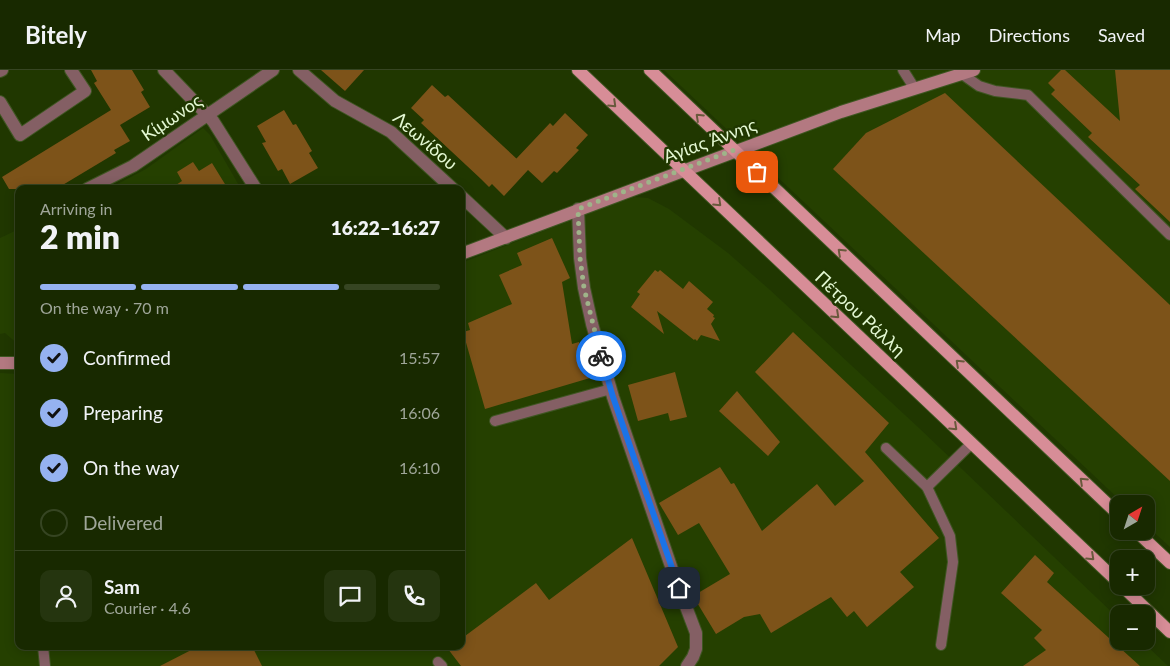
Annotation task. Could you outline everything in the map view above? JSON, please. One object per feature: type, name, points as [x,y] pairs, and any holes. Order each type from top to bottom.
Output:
[{"type":"main road","name":"Πέτρου Ράλλη","points":[[578,70],[1110,575]]},
{"type":"main road","name":"Πέτρου Ράλλη","points":[[650,70],[1110,506]]},
{"type":"main road","points":[[1146,540],[1170,563]]},
{"type":"main road","points":[[1131,595],[1170,632]]},
{"type":"street","points":[[0,102],[20,135],[85,91],[71,70]]},
{"type":"street","points":[[164,70],[220,129],[254,185]]},
{"type":"street","name":"Κίμωνος","points":[[96,185],[133,166],[273,70]]},
{"type":"street","name":"Λεωνίδου","points":[[299,70],[335,101],[391,132],[449,185]]},
{"type":"street","name":"Αγίας Άννης","points":[[465,253],[734,150],[841,112],[968,72]]},
{"type":"street","name":"Λεωνίδου","points":[[465,200],[506,238]]},
{"type":"street","points":[[578,209],[580,258],[592,324],[611,389],[674,575],[696,633],[696,649],[687,666]]},
{"type":"street","points":[[0,363],[15,363]]},
{"type":"lane","points":[[903,70],[915,89]]},
{"type":"lane","points":[[968,72],[979,86],[995,92],[1028,95],[1170,235]]},
{"type":"lane","points":[[495,421],[611,389]]},
{"type":"lane","points":[[927,488],[971,444]]},
{"type":"lane","points":[[886,448],[927,488],[950,536],[953,562],[941,645]]},
{"type":"lane","points":[[44,650],[46,666]]},
{"type":"shaded area","points":[[664,70],[1170,70],[1170,547],[1155,533],[1155,495],[1114,495]]},
{"type":"shaded area","points":[[203,128],[210,135],[239,185],[116,185],[146,169]]},
{"type":"shaded area","points":[[635,197],[648,198],[669,209],[728,253],[770,290],[919,428],[1110,610],[1110,650],[1151,650],[1168,666],[0,666],[0,373],[15,374],[15,650],[465,650],[465,261]]},
{"type":"shaded area","points":[[15,231],[15,342],[5,333],[0,334],[0,238]]},
{"type":"building","points":[[91,70],[132,70],[144,90],[141,92],[150,107],[120,125],[130,141],[114,150],[116,153],[63,185],[15,185],[15,189],[9,189],[2,177],[111,110],[94,83],[97,81]]},
{"type":"building","points":[[321,70],[364,70],[345,91]]},
{"type":"building","points":[[1061,70],[1065,70],[1120,121],[1115,70],[1170,70],[1170,222],[1135,189],[1140,185],[1088,137],[1092,133],[1051,94],[1055,90],[1048,83]]},
{"type":"building","points":[[432,85],[445,97],[448,95],[516,159],[550,123],[553,126],[565,113],[588,135],[576,148],[579,150],[557,173],[554,171],[542,183],[528,170],[504,196],[492,184],[489,187],[421,123],[424,120],[411,108]]},
{"type":"building","points":[[945,93],[1170,305],[1170,481],[833,169],[866,133]]},
{"type":"building","points":[[284,110],[293,125],[296,124],[312,151],[309,153],[318,168],[290,184],[282,169],[278,171],[262,143],[266,142],[257,126]]},
{"type":"building","points":[[193,162],[199,171],[212,163],[226,185],[176,185],[182,181],[177,172]]},
{"type":"building","points":[[552,238],[570,278],[562,282],[572,344],[579,342],[590,378],[485,409],[465,339],[465,331],[470,330],[468,323],[512,304],[499,275],[522,265],[517,253]]},
{"type":"building","points":[[655,270],[658,272],[660,270],[683,289],[689,281],[713,302],[707,309],[714,315],[713,317],[715,318],[711,324],[720,341],[701,335],[697,341],[694,340],[657,311],[664,334],[631,307],[640,294],[637,292]]},
{"type":"building","points":[[793,332],[889,423],[865,452],[939,538],[900,572],[914,587],[867,627],[854,611],[847,617],[831,597],[771,633],[760,614],[744,617],[716,634],[693,596],[730,574],[699,523],[678,535],[659,503],[720,467],[731,484],[734,483],[762,531],[817,484],[835,506],[864,481],[755,372]]},
{"type":"building","points":[[675,372],[687,417],[670,421],[668,413],[638,421],[628,385]]},
{"type":"building","points":[[737,391],[780,442],[768,456],[719,411]]},
{"type":"building","points":[[632,538],[678,647],[659,666],[461,666],[449,650],[465,650],[465,636],[536,583],[549,600]]},
{"type":"building","points":[[1035,555],[1054,573],[1047,582],[1110,639],[1110,650],[1122,650],[1140,666],[1023,666],[1046,650],[1034,638],[1042,630],[1001,593]]},
{"type":"building","points":[[191,650],[254,650],[262,666],[160,666]]},
{"type":"way so far","points":[[601,356],[584,288],[580,258],[578,209],[734,150],[757,172]]},
{"type":"route","points":[[601,356],[613,397],[679,588]]}]
